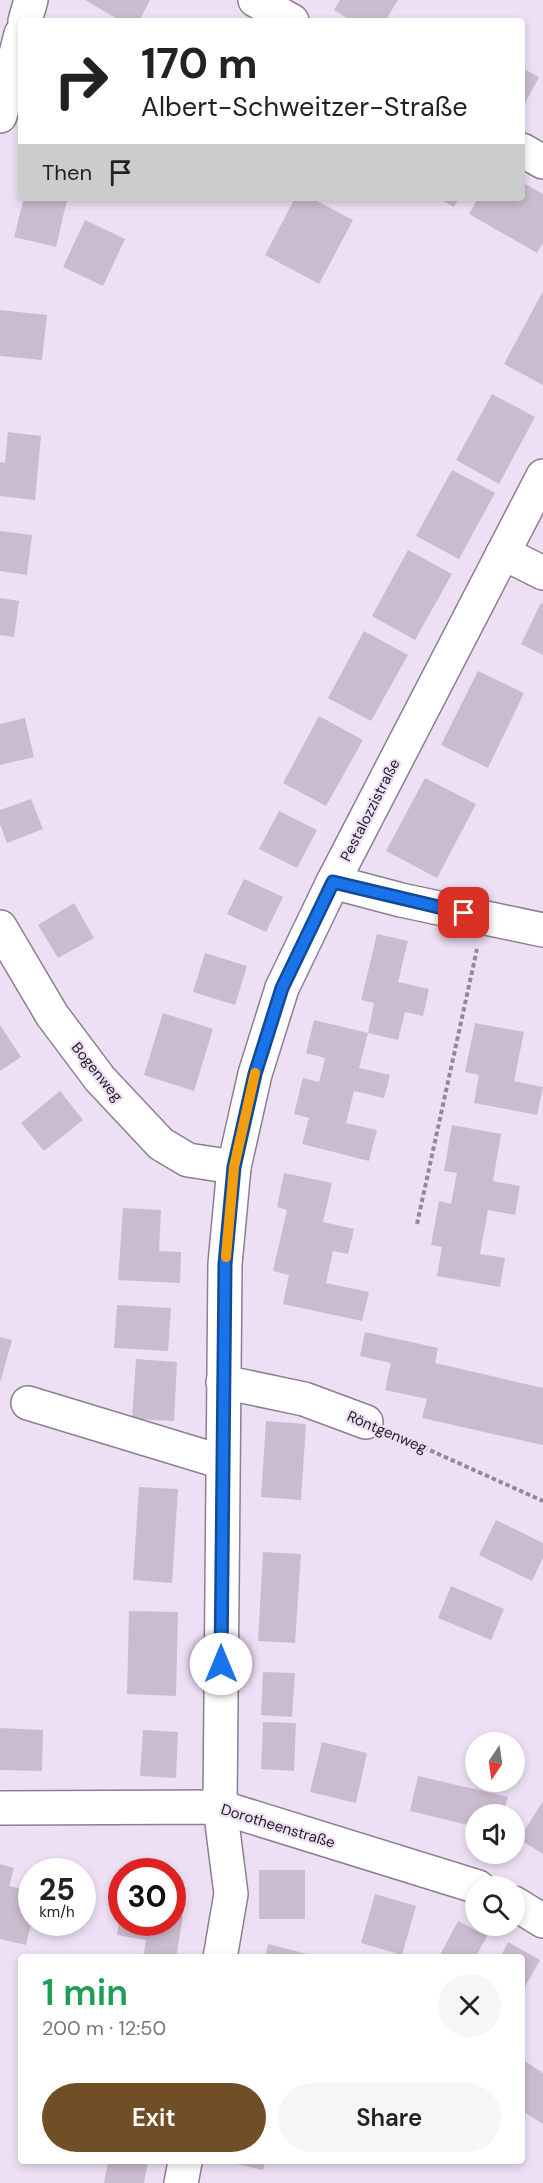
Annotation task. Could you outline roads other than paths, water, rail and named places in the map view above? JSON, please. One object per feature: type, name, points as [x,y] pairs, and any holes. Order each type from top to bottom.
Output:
[{"type":"street","points":[[26,18],[31,0]]},
{"type":"street","points":[[255,0],[287,18]]},
{"type":"street","points":[[0,116],[18,46]]},
{"type":"street","points":[[525,152],[543,162]]},
{"type":"street","name":"Pestalozzistraße","points":[[221,1954],[231,1894],[220,1806],[225,1264],[234,1167],[255,1074],[282,988],[333,882],[543,476]]},
{"type":"street","points":[[503,553],[543,573]]},
{"type":"street","points":[[333,882],[401,900],[543,930]]},
{"type":"street","name":"Bogenweg","points":[[0,927],[52,1015],[100,1079],[161,1144],[188,1160],[234,1167]]},
{"type":"street","name":"Röntgenweg","points":[[224,1382],[304,1399],[366,1422]]},
{"type":"street","points":[[28,1403],[222,1462]]},
{"type":"street","name":"Dorotheenstraße","points":[[0,1808],[220,1806],[465,1883]]},
{"type":"street","points":[[525,1910],[543,1922]]},
{"type":"street","points":[[181,2183],[185,2164]]}]
